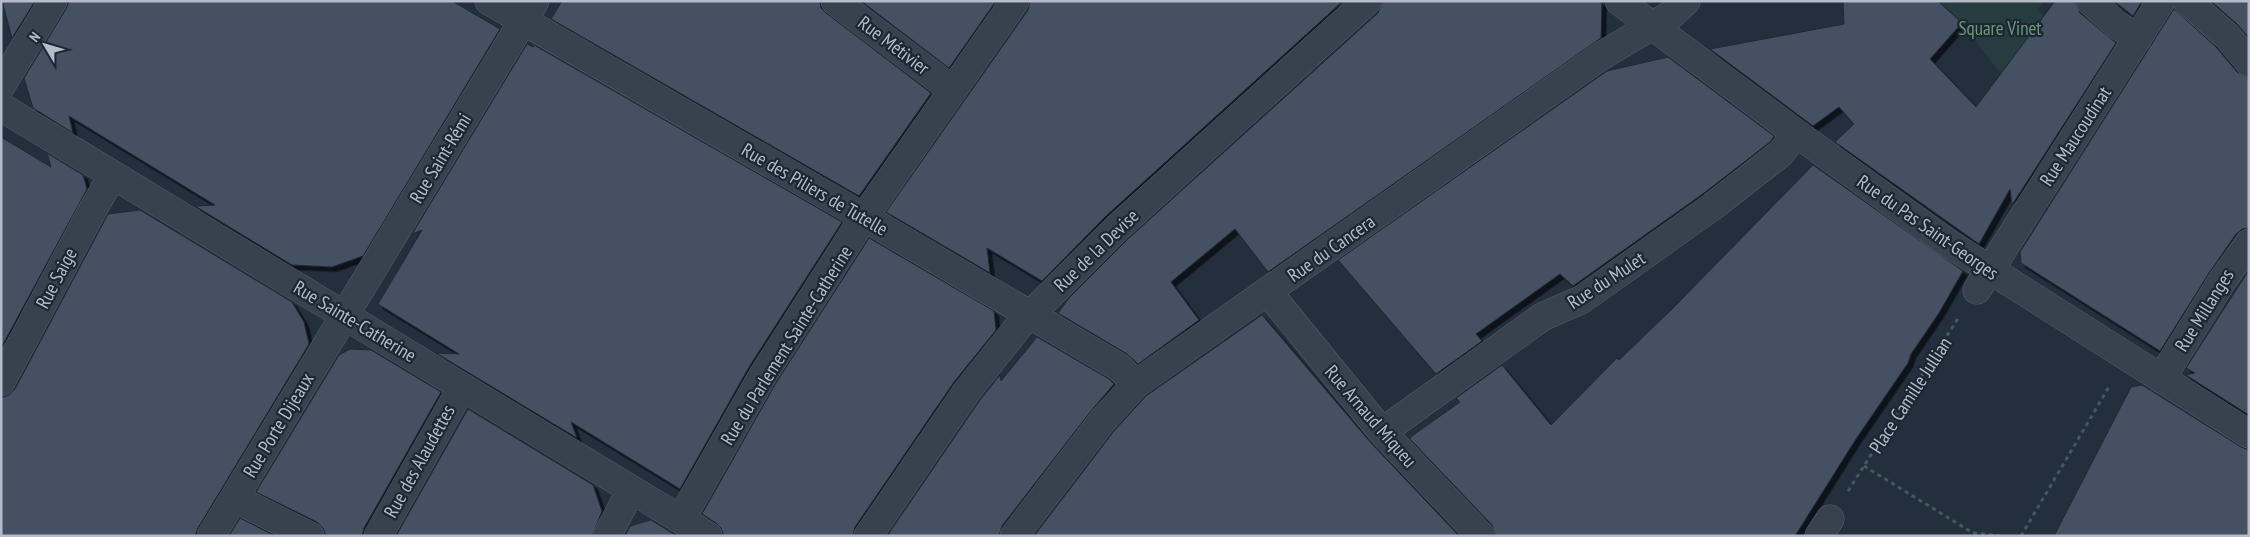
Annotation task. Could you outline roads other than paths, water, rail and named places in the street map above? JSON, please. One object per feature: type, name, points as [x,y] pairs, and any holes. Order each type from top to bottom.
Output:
[{"type":"street","points":[[1,86],[53,1]]},
{"type":"street","name":"Rue des Piliers de Tutelle","points":[[489,1],[529,11],[864,217],[1119,367],[1136,384]]},
{"type":"street","name":"Rue Métivier","points":[[835,1],[953,90]]},
{"type":"street","name":"Rue du Parlement Sainte-Catherine","points":[[681,520],[763,374],[864,217],[1015,1]]},
{"type":"street","name":"Rue de la Devise","points":[[868,536],[967,391],[1030,315],[1117,228],[1367,1]]},
{"type":"street","name":"Rue du Pas Saint-Georges","points":[[1619,1],[1948,243],[1983,280],[2128,358],[2249,434]]},
{"type":"street","name":"Rue du Cancera","points":[[1014,536],[1102,421],[1136,384],[1601,56],[1672,14],[1686,1]]},
{"type":"street","points":[[2090,1],[2117,24],[2138,38]]},
{"type":"street","name":"Rue Maucoudinat","points":[[1983,280],[2161,1]]},
{"type":"street","points":[[2187,1],[2227,36],[2249,62]]},
{"type":"street","name":"Rue Saint-Rémi","points":[[345,315],[529,11]]},
{"type":"street","name":"Rue Sainte-Catherine","points":[[1,107],[708,536]]},
{"type":"street","name":"Rue du Mulet","points":[[1382,432],[1542,317],[1582,300],[1714,206],[1781,153],[1796,133]]},
{"type":"street","name":"Rue Saige","points":[[1,382],[113,175]]},
{"type":"street","name":"Rue Millanges","points":[[2161,379],[2222,281],[2249,243]]},
{"type":"street","name":"Rue Arnaud Miqueu","points":[[1268,292],[1382,432],[1480,536]]},
{"type":"street","name":"Rue Porte Dijeaux","points":[[211,536],[345,315]]},
{"type":"street","name":"Rue des Alaudettes","points":[[378,536],[462,387]]},
{"type":"street","points":[[607,536],[631,490]]},
{"type":"street","points":[[234,498],[310,536]]},
{"type":"park label","name":"Square Vinet","points":[[2000,28]]}]
